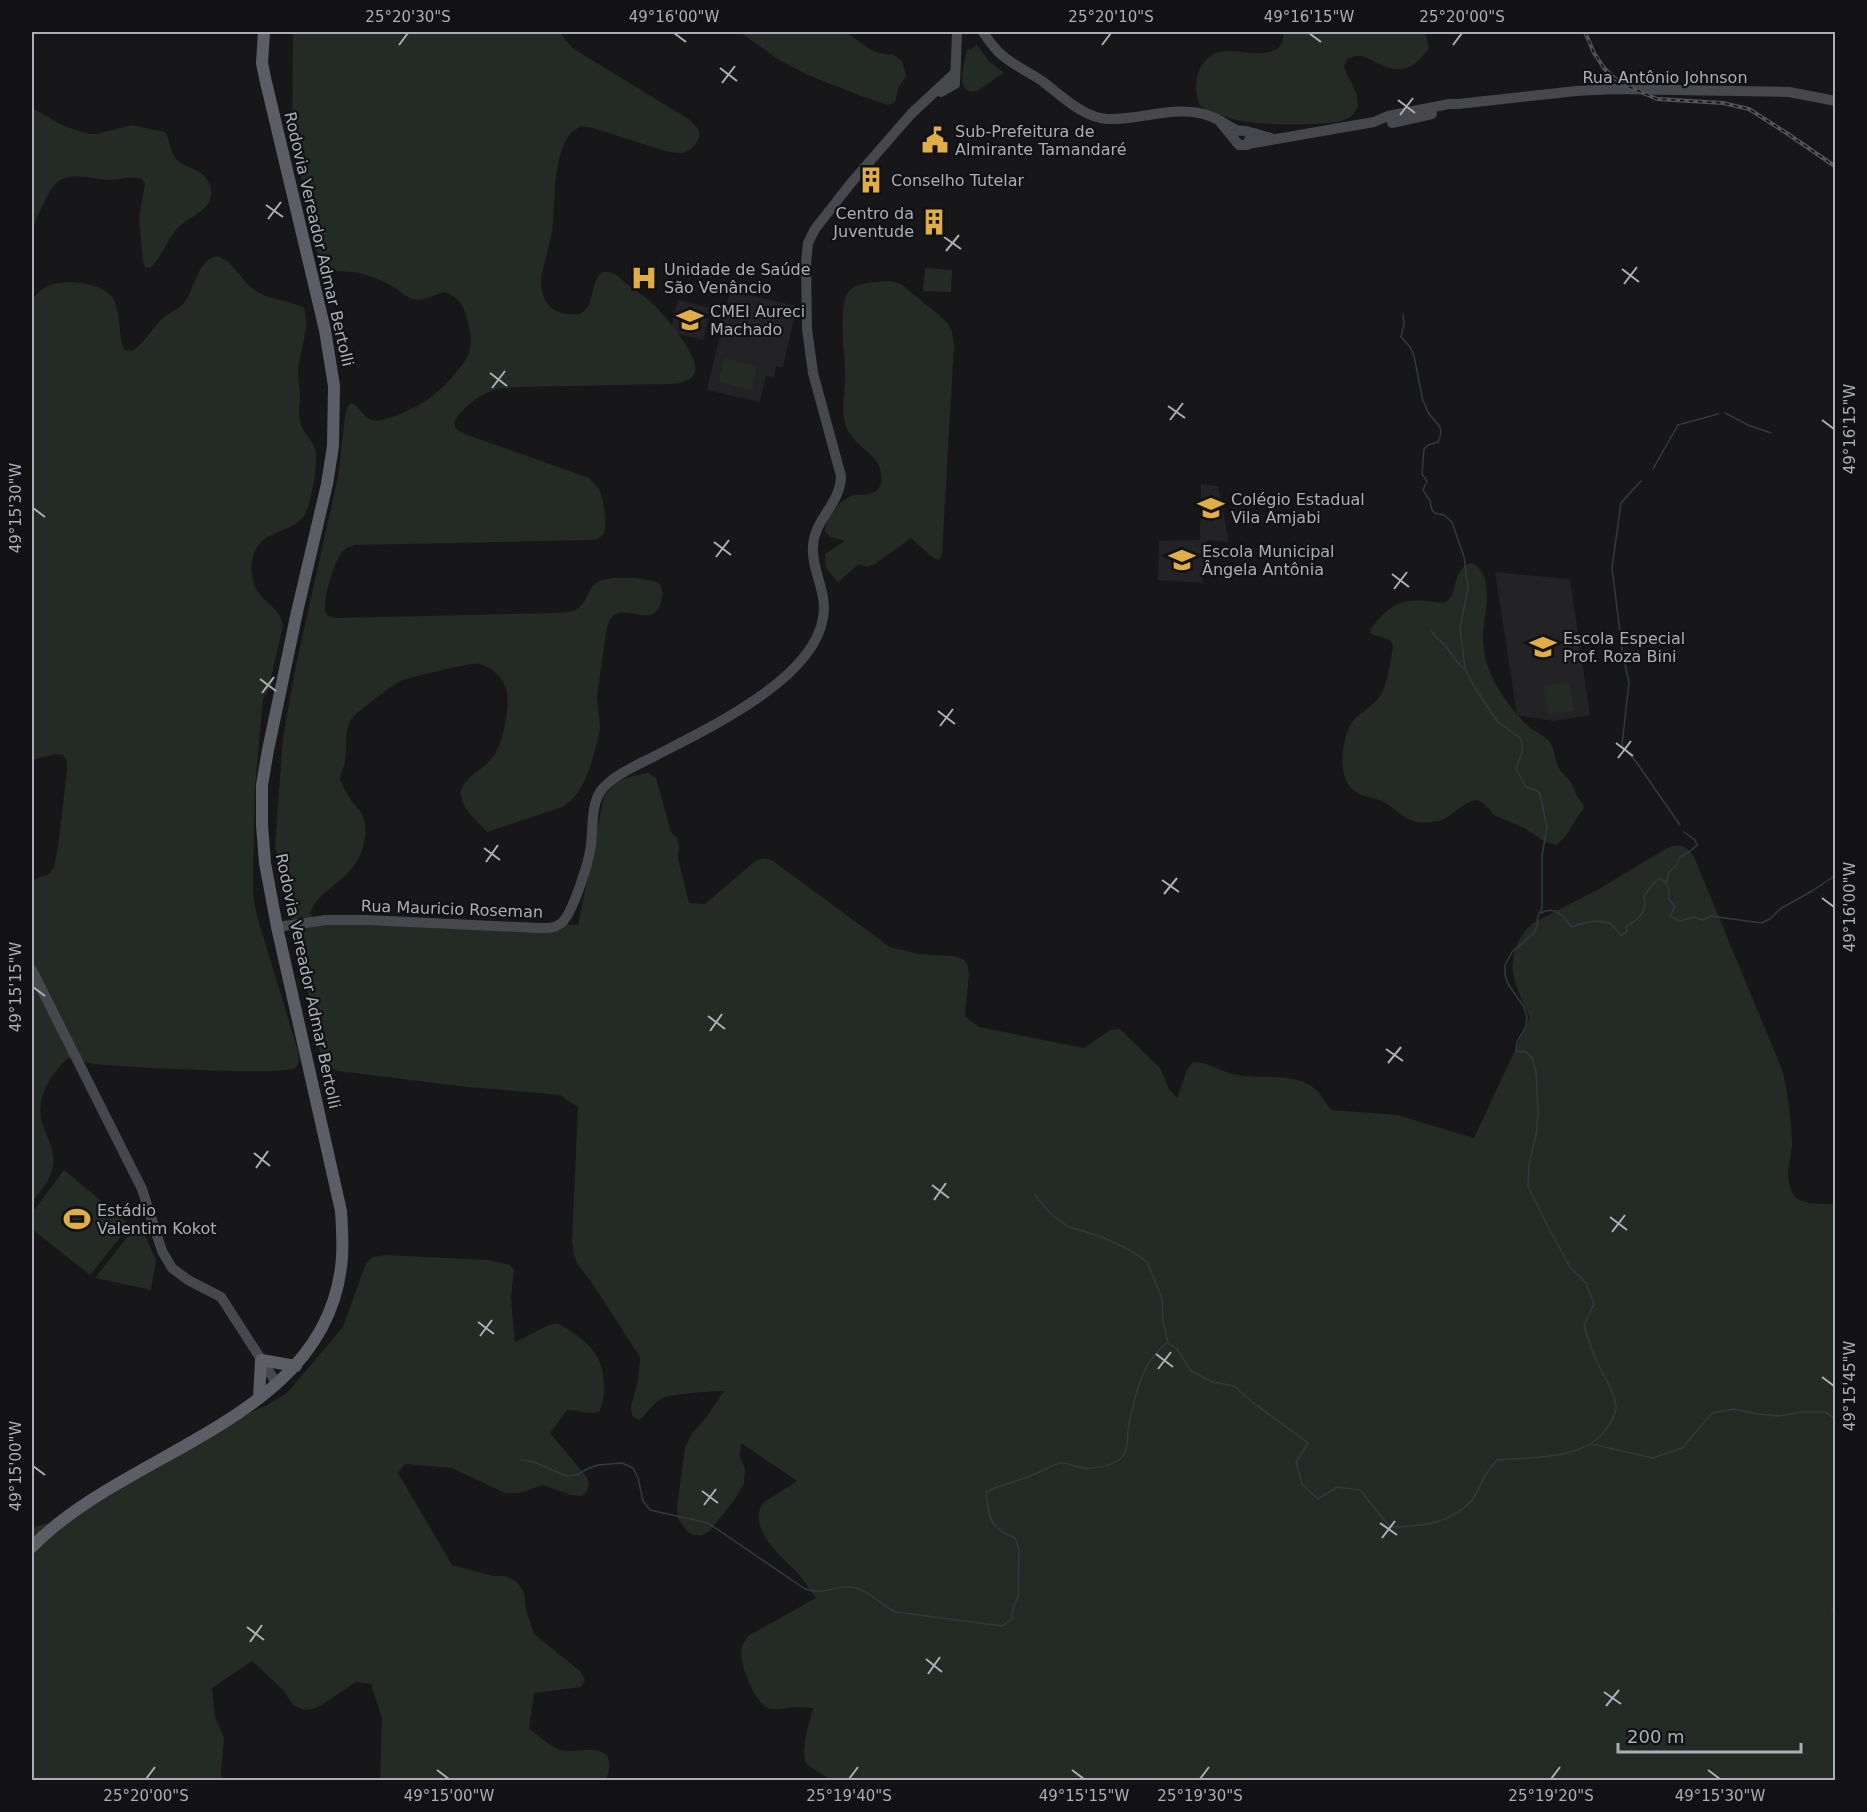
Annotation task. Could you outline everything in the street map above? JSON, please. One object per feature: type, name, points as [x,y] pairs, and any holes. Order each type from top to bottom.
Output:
[{"type":"highway","name":"Rodovia Vereador Admar Bertolli","points":[[32,1547],[50,1528],[77,1509],[221,1424],[277,1384],[300,1361],[319,1333],[338,1284],[342,1257],[341,1211],[277,927],[265,863],[262,825],[262,785],[297,612],[327,484],[333,446],[335,404],[325,330],[262,63],[264,32]]},
{"type":"highway","points":[[259,1398],[261,1360],[300,1361]]},
{"type":"main road","name":"Rua Mauricio Roseman","points":[[277,927],[326,920],[378,920],[538,928],[553,928],[561,924],[570,913],[586,866],[591,848],[596,804],[599,794],[606,785],[633,767],[756,701],[808,651],[820,630],[824,608],[823,590],[812,548],[814,535],[841,486],[841,476],[813,373],[807,329],[808,243],[815,229],[911,114],[955,78],[957,32]]},
{"type":"main road","name":"Rua Mauricio Roseman","points":[[957,45],[965,32]]},
{"type":"main road","name":"Rua Antônio Johnson","points":[[975,32],[999,60],[1040,87],[1049,88]]},
{"type":"main road","name":"Rua Antônio Johnson","points":[[983,32],[1002,56],[1083,110],[1104,118],[1125,119],[1189,111],[1217,118],[1243,138],[1278,139],[1374,122],[1390,123],[1428,111],[1450,109],[1458,104],[1576,91],[1614,89],[1789,92],[1836,101]]},
{"type":"main road","points":[[32,970],[142,1189],[162,1251],[172,1268],[220,1298],[277,1384]]},
{"type":"shaded area","points":[[293,32],[560,32],[574,49],[690,120],[699,135],[694,146],[679,153],[583,126],[570,134],[564,145],[557,172],[552,231],[541,280],[542,292],[549,306],[565,314],[579,314],[588,307],[600,274],[607,272],[618,276],[655,306],[679,335],[690,351],[695,366],[695,373],[691,378],[671,384],[497,389],[471,403],[454,423],[456,429],[465,434],[589,478],[599,489],[602,498],[605,523],[603,535],[592,540],[355,545],[339,556],[326,595],[325,612],[328,616],[336,618],[555,613],[579,608],[593,585],[601,580],[628,578],[660,584],[662,599],[658,609],[648,615],[616,614],[612,616],[607,627],[597,696],[599,736],[583,785],[577,794],[562,807],[487,832],[464,805],[461,790],[464,784],[492,758],[500,744],[507,704],[504,684],[492,670],[480,664],[453,667],[400,681],[356,714],[348,728],[346,755],[340,779],[352,802],[364,818],[365,840],[360,856],[346,875],[315,903],[310,913],[314,919],[399,917],[578,925],[604,796],[624,779],[649,773],[656,778],[671,832],[677,838],[678,859],[689,903],[705,904],[753,863],[761,859],[768,859],[890,947],[919,954],[954,956],[964,960],[968,966],[969,975],[965,1015],[979,1027],[1084,1048],[1110,1030],[1120,1029],[1160,1068],[1169,1089],[1177,1098],[1187,1070],[1192,1063],[1198,1062],[1243,1076],[1286,1078],[1306,1083],[1320,1094],[1332,1110],[1397,1115],[1474,1138],[1530,1018],[1517,988],[1513,971],[1514,955],[1523,934],[1533,923],[1599,889],[1667,848],[1680,845],[1686,848],[1694,857],[1783,1072],[1791,1125],[1792,1146],[1788,1175],[1792,1192],[1798,1200],[1814,1204],[1835,1204],[1835,1780],[831,1780],[807,1764],[804,1753],[813,1708],[766,1707],[761,1703],[749,1682],[741,1653],[748,1636],[816,1598],[796,1571],[768,1541],[759,1522],[759,1512],[763,1503],[797,1481],[741,1443],[740,1456],[745,1469],[744,1483],[735,1499],[710,1531],[702,1535],[694,1535],[687,1531],[678,1519],[677,1507],[685,1447],[693,1432],[724,1391],[663,1398],[639,1420],[632,1416],[631,1407],[638,1380],[640,1357],[574,1256],[572,1240],[578,1107],[560,1095],[458,1086],[338,1071],[325,1066],[321,1057],[297,938],[275,846],[283,737],[296,665],[338,477],[345,416],[351,403],[369,419],[375,420],[384,420],[420,404],[435,394],[455,374],[468,355],[471,342],[464,310],[460,302],[450,294],[445,292],[425,299],[413,299],[375,278],[326,267],[318,256],[292,132]]},
{"type":"shaded area","points":[[740,32],[846,32],[871,50],[894,55],[902,61],[906,76],[899,87],[895,102],[888,105],[810,76],[779,60]]},
{"type":"shaded area","points":[[1284,32],[1425,32],[1429,48],[1417,62],[1398,69],[1391,69],[1361,56],[1347,59],[1344,67],[1356,94],[1358,105],[1353,115],[1337,122],[1255,123],[1213,113],[1200,106],[1196,83],[1200,69],[1207,59],[1224,51],[1264,53],[1276,50],[1280,46]]},
{"type":"shaded area","points":[[977,45],[988,60],[1004,73],[977,91],[970,91],[963,83],[963,69],[967,49],[970,50]]},
{"type":"shaded area","points":[[32,108],[64,126],[88,134],[97,134],[131,125],[165,132],[175,158],[204,175],[211,190],[209,202],[205,208],[176,230],[150,268],[145,267],[143,262],[139,219],[145,183],[140,178],[110,180],[77,176],[64,178],[51,190],[32,229]]},
{"type":"shaded area","points":[[217,256],[228,262],[247,284],[258,292],[304,308],[306,316],[298,371],[299,416],[301,425],[314,445],[316,455],[312,494],[304,516],[290,527],[266,538],[255,552],[252,563],[255,586],[259,594],[281,617],[283,626],[271,678],[274,681],[263,699],[255,788],[253,895],[257,916],[298,1051],[299,1062],[295,1068],[284,1070],[236,1071],[105,1065],[68,1058],[50,1079],[43,1096],[40,1114],[54,1161],[47,1182],[32,1202],[32,880],[49,874],[54,867],[67,761],[63,755],[56,754],[32,760],[32,299],[40,291],[57,283],[75,282],[102,289],[114,300],[124,350],[132,351],[164,317],[184,303],[201,268],[211,258]]},
{"type":"shaded area","points":[[925,268],[952,270],[951,292],[923,291]]},
{"type":"shaded area","points":[[888,281],[899,283],[906,288],[947,322],[952,332],[954,346],[942,554],[939,560],[932,557],[911,538],[875,564],[867,567],[859,564],[838,582],[826,568],[825,554],[845,541],[831,537],[825,532],[828,521],[844,500],[854,495],[874,492],[881,483],[879,466],[853,438],[845,424],[843,307],[845,298],[853,288],[867,283]]},
{"type":"shaded area","points":[[730,291],[797,306],[783,367],[776,366],[774,377],[766,376],[760,402],[707,390]]},
{"type":"shaded area","name":"CMEI Aureci Machado","points":[[678,300],[711,308],[703,340],[670,332]]},
{"type":"shaded area","points":[[724,358],[757,366],[752,390],[718,382]]},
{"type":"shaded area","points":[[1201,484],[1218,486],[1229,542],[1207,540],[1202,583],[1158,580],[1159,541],[1200,540]]},
{"type":"shaded area","points":[[1471,563],[1479,568],[1486,585],[1483,643],[1488,667],[1500,692],[1516,714],[1529,727],[1549,741],[1558,767],[1572,784],[1584,806],[1568,833],[1556,845],[1545,842],[1524,828],[1494,815],[1483,803],[1476,800],[1439,821],[1424,823],[1412,821],[1384,802],[1358,793],[1351,788],[1344,773],[1344,746],[1350,725],[1380,696],[1390,665],[1393,646],[1390,640],[1371,634],[1370,630],[1394,606],[1418,600],[1440,603],[1447,601],[1453,593],[1460,570]]},
{"type":"shaded area","name":"Escola Especial Prof. Roza Bini","points":[[1495,572],[1570,579],[1590,715],[1554,721],[1517,715]]},
{"type":"shaded area","points":[[1570,682],[1574,711],[1548,715],[1543,686]]},
{"type":"shaded area","name":"Estádio Valentim Kokot","points":[[64,1170],[130,1225],[90,1275],[32,1229],[32,1213]]},
{"type":"shaded area","points":[[139,1222],[156,1260],[151,1290],[95,1278]]},
{"type":"shaded area","points":[[386,1255],[488,1260],[510,1265],[514,1270],[511,1298],[515,1342],[557,1323],[585,1342],[592,1349],[601,1366],[604,1392],[599,1412],[567,1410],[550,1433],[586,1476],[589,1483],[587,1491],[582,1496],[571,1495],[543,1485],[519,1493],[505,1493],[452,1468],[405,1464],[398,1473],[452,1565],[493,1576],[504,1576],[516,1581],[524,1592],[526,1609],[534,1634],[580,1671],[585,1680],[581,1687],[534,1693],[529,1729],[557,1749],[595,1750],[607,1755],[610,1766],[606,1780],[380,1780],[382,1718],[371,1684],[356,1682],[320,1706],[304,1710],[293,1705],[283,1690],[252,1661],[212,1688],[215,1717],[224,1738],[222,1780],[32,1780],[32,1528],[78,1514],[234,1419],[267,1405],[287,1393],[343,1327],[366,1263],[373,1257]]},
{"type":"waterway","points":[[1035,1195],[1051,1214],[1067,1226],[1102,1237],[1130,1250],[1147,1262],[1162,1298],[1163,1322],[1168,1343],[1177,1349],[1191,1371],[1212,1382],[1234,1386],[1308,1443],[1296,1462],[1302,1484],[1318,1499],[1337,1487],[1360,1490],[1390,1527],[1424,1525],[1445,1519],[1464,1508],[1472,1500],[1497,1460],[1543,1457],[1575,1451],[1601,1435],[1614,1415],[1616,1408],[1614,1396],[1595,1357],[1584,1325],[1594,1304],[1586,1283],[1570,1267],[1528,1186],[1529,1163],[1536,1136],[1538,1114],[1536,1072],[1532,1058],[1525,1051],[1516,1050],[1517,1042],[1526,1026],[1527,1017],[1524,1007],[1508,984],[1505,965],[1512,952],[1534,933],[1537,926],[1538,915],[1542,909],[1542,856],[1547,827],[1540,794],[1526,787],[1516,769],[1522,752],[1520,738],[1497,721],[1465,669],[1460,627],[1468,589],[1464,557],[1452,522],[1444,515],[1432,510],[1430,501],[1423,490],[1427,481],[1422,474],[1424,449],[1438,442],[1441,431],[1423,401],[1414,356],[1401,337],[1404,324],[1403,314]]},
{"type":"waterway","points":[[1725,413],[1748,425],[1771,433]]},
{"type":"waterway","points":[[1653,469],[1678,425],[1718,414]]},
{"type":"waterway","points":[[1641,481],[1621,503],[1612,568],[1623,656],[1629,682],[1622,745],[1680,825]]},
{"type":"waterway","points":[[1431,630],[1465,669]]},
{"type":"waterway","points":[[1665,881],[1680,857],[1697,845],[1695,840],[1684,832]]},
{"type":"waterway","points":[[1541,913],[1555,911],[1571,927],[1591,922],[1606,922],[1611,924],[1621,936],[1627,931],[1626,927],[1641,914],[1645,906],[1644,896],[1660,878],[1667,885],[1669,899],[1675,907],[1670,916],[1680,921],[1694,917],[1703,920],[1711,916],[1761,923],[1836,875]]},
{"type":"waterway","points":[[521,1460],[534,1462],[566,1476],[577,1475],[598,1465],[622,1463],[633,1468],[638,1478],[643,1501],[650,1510],[708,1523],[805,1589],[824,1591],[851,1587],[864,1591],[896,1612],[1002,1626],[1012,1619],[1013,1607],[1018,1597],[1019,1549],[1015,1538],[1000,1530],[992,1521],[986,1492],[1057,1464],[1065,1463],[1082,1468],[1094,1468],[1120,1459],[1126,1449],[1130,1417],[1140,1382],[1151,1360],[1167,1343]]},
{"type":"waterway","points":[[1592,1444],[1653,1458],[1682,1448],[1712,1413],[1734,1409],[1779,1416],[1802,1412],[1825,1412],[1836,1419]]},
{"type":"waterway","points":[[1832,1610],[1836,1605]]},
{"type":"railway","points":[[1585,32],[1594,53],[1604,68],[1625,85],[1657,99],[1723,103],[1749,109],[1836,167]]},
{"type":"place","name":"Sub-Prefeitura de Almirante Tamandaré","points":[[935,140]]},
{"type":"place","name":"Conselho Tutelar","points":[[871,180]]},
{"type":"place","name":"Centro da Juventude","points":[[934,222]]},
{"type":"place","name":"Unidade de Saúde São Venâncio","points":[[644,278]]},
{"type":"place","name":"CMEI Aureci Machado","points":[[690,320]]},
{"type":"place","name":"Colégio Estadual Vila Amjabi","points":[[1211,508]]},
{"type":"place","name":"Escola Municipal Ângela Antônia","points":[[1182,560]]},
{"type":"place","name":"Escola Especial Prof. Roza Bini","points":[[1543,647]]},
{"type":"place","name":"Estádio Valentim Kokot","points":[[77,1219]]}]
